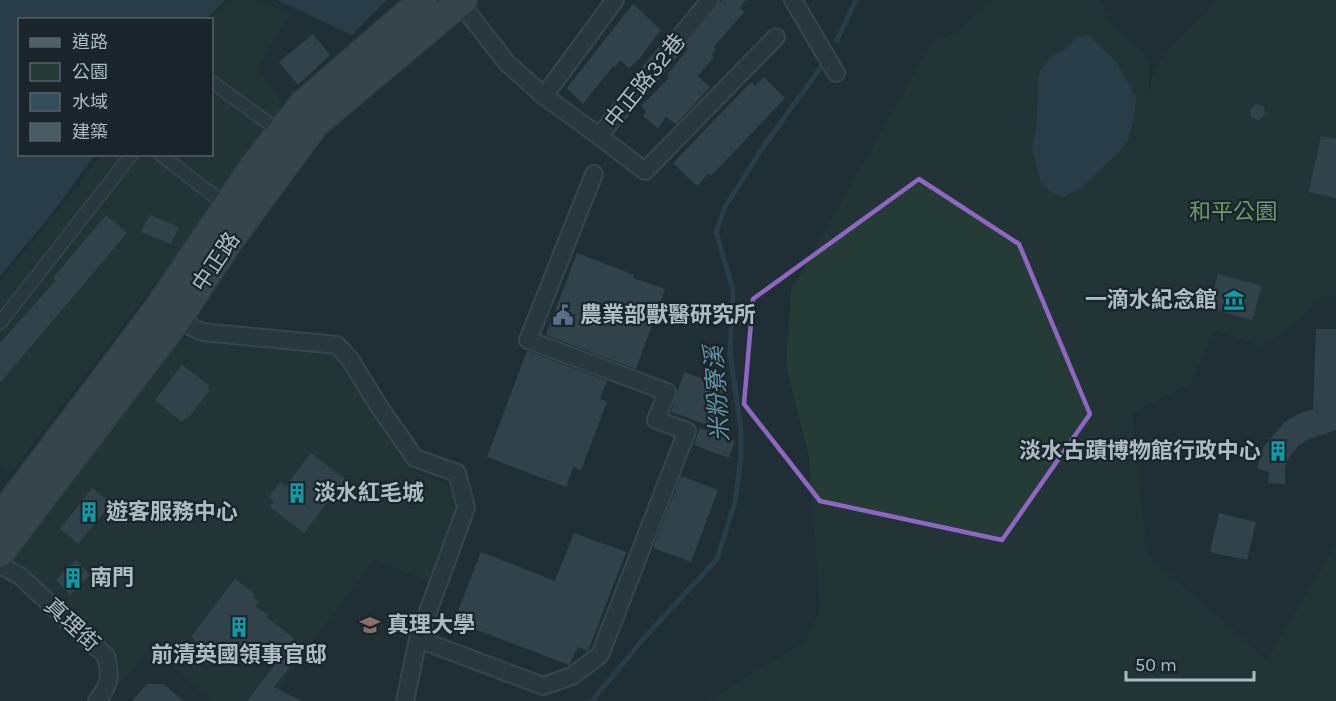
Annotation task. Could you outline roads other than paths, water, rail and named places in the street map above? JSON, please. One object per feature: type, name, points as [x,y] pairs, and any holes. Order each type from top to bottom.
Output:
[{"type":"main road","name":"中正路","points":[[0,518],[159,307],[254,166],[303,104],[423,0]]},
{"type":"main road","name":"中正路","points":[[0,553],[177,320],[227,244],[315,124],[460,1]]},
{"type":"street","points":[[544,96],[615,0]]},
{"type":"street","name":"中正路32巷","points":[[460,1],[507,63],[544,96],[599,136],[710,0]]},
{"type":"street","points":[[794,0],[836,73]]},
{"type":"street","points":[[599,136],[645,171],[776,37]]},
{"type":"street","points":[[213,83],[271,125]]},
{"type":"street","points":[[0,323],[130,156]]},
{"type":"street","points":[[162,156],[226,207]]},
{"type":"street","points":[[417,639],[543,686],[572,676],[591,662],[600,655],[687,431],[656,420],[667,392],[528,340],[594,174]]},
{"type":"street","points":[[177,320],[202,332],[338,345],[350,359],[378,405],[415,458],[457,472],[466,508],[417,639],[405,701]]},
{"type":"street","name":"真理街","points":[[0,565],[20,576],[106,656],[110,673],[107,688],[96,701]]},
{"type":"water","points":[[0,0],[225,0],[207,18],[18,18],[18,156],[94,156],[50,216],[0,276]]},
{"type":"water","points":[[277,0],[387,0],[352,35]]},
{"type":"water","points":[[1088,35],[1116,61],[1136,98],[1134,120],[1128,140],[1119,152],[1081,188],[1063,197],[1049,191],[1041,183],[1032,148],[1036,128],[1039,74],[1051,57],[1064,50],[1076,38]]},
{"type":"waterway","name":"米粉寮溪","points":[[837,40],[856,0]]},
{"type":"waterway","name":"米粉寮溪","points":[[592,701],[644,638],[717,559],[735,502],[741,457],[741,429],[730,353],[733,290],[716,232],[725,207],[761,150],[821,67]]},
{"type":"place","name":"一滴水紀念館","points":[[1234,300]]},
{"type":"place","name":"農業部獸醫研究所","points":[[563,315]]},
{"type":"place","name":"淡水古蹟博物館行政中心","points":[[1278,451]]},
{"type":"place","name":"淡水紅毛城","points":[[297,493]]},
{"type":"place","name":"遊客服務中心","points":[[89,512]]},
{"type":"place","name":"南門","points":[[73,578]]},
{"type":"place","name":"真理大學","points":[[370,625]]},
{"type":"place","name":"前清英國領事官邸","points":[[239,627]]},
{"type":"park label","name":"和平公園","points":[[1233,212]]}]
